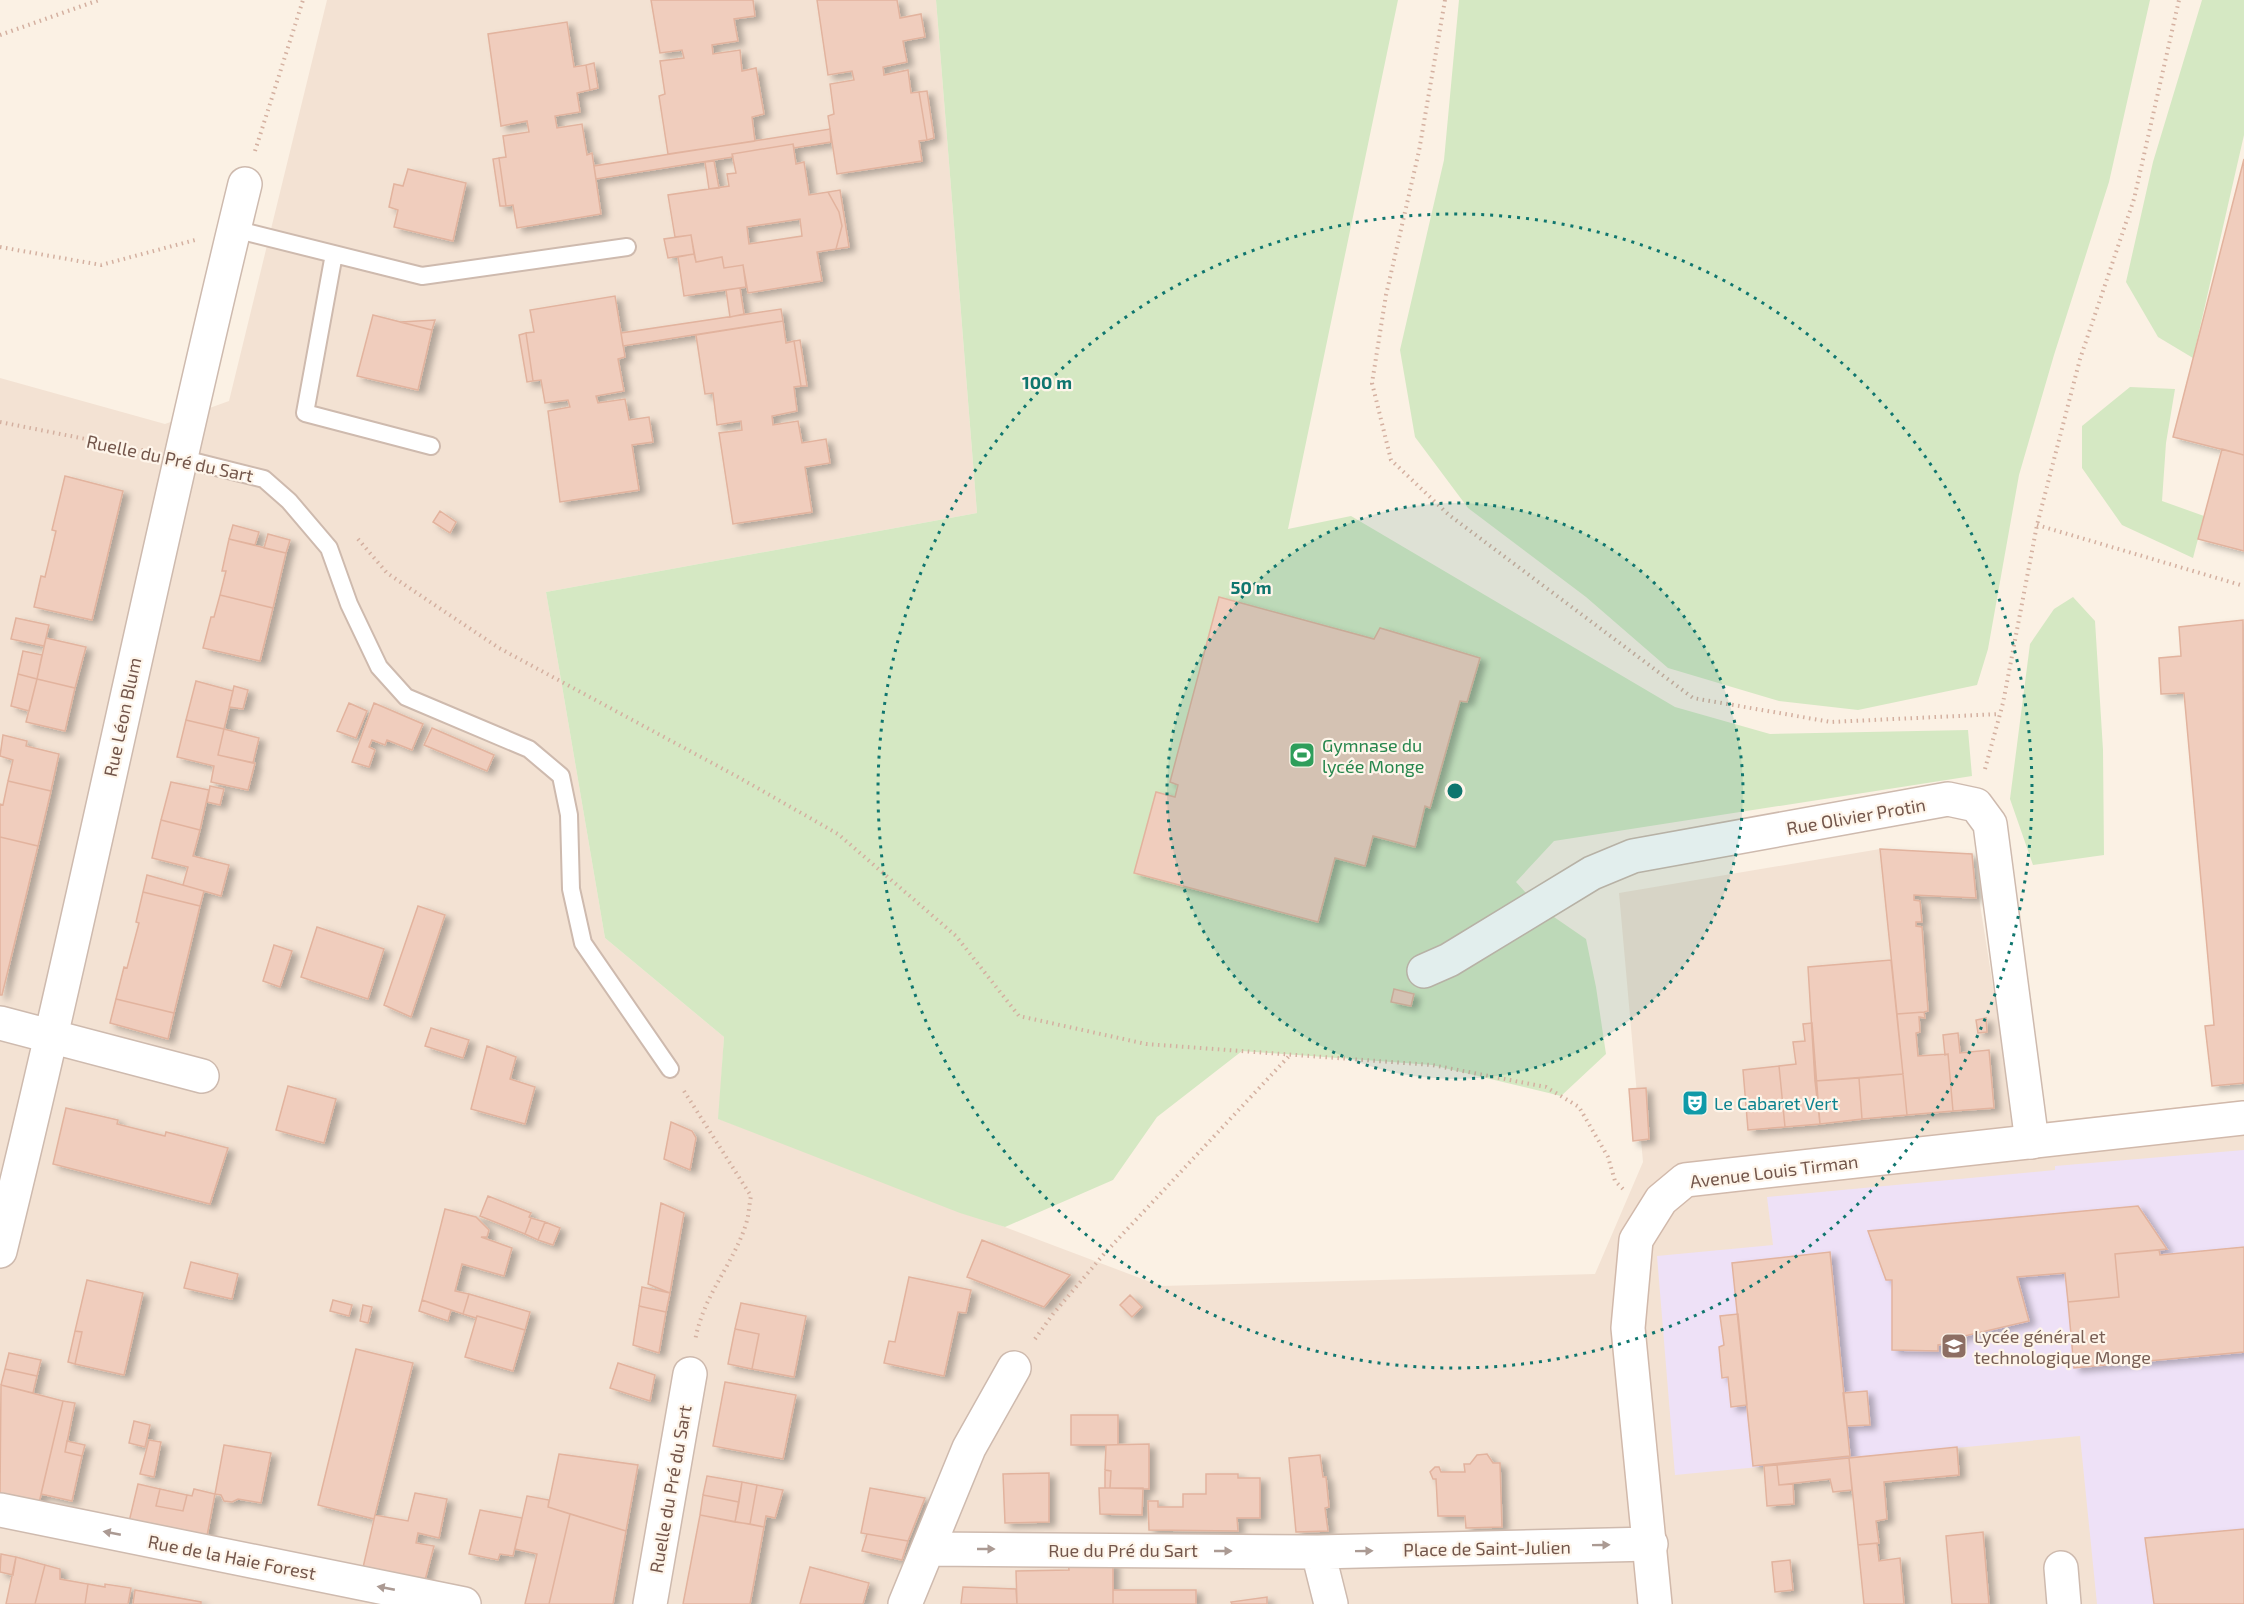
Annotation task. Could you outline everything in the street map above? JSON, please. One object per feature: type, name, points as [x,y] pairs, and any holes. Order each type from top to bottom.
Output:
[{"type":"street","name":"Rue Léon Blum","points":[[0,1251],[52,1035],[180,458],[245,184]]},
{"type":"street","name":"Rue Olivier Protin","points":[[1424,970],[1449,960],[1592,873],[1633,856],[1948,799],[1976,805]]},
{"type":"street","points":[[1976,805],[1990,824],[2032,1142]]},
{"type":"street","points":[[0,1023],[202,1076]]},
{"type":"street","name":"Avenue Louis Tirman","points":[[1651,1544],[1628,1328],[1636,1240],[1661,1200],[1685,1180],[2244,1118]]},
{"type":"street","points":[[905,1604],[969,1448],[1014,1368]]},
{"type":"street","name":"Ruelle du Pré du Sart","points":[[650,1604],[690,1374]]},
{"type":"street","name":"Rue de la Haie Forest","points":[[0,1510],[464,1604]]},
{"type":"street","points":[[1651,1544],[1655,1604]]},
{"type":"street","name":"Place de Saint-Julien","points":[[1318,1552],[1651,1544]]},
{"type":"street","name":"Rue du Pré du Sart","points":[[927,1549],[1318,1552]]},
{"type":"street","points":[[1318,1552],[1330,1604]]},
{"type":"street","points":[[2061,1568],[2064,1604]]},
{"type":"lane","points":[[234,229],[422,276],[627,248]]},
{"type":"lane","points":[[334,254],[305,413],[431,446]]},
{"type":"lane","name":"Ruelle du Pré du Sart","points":[[180,458],[264,479],[289,501],[329,548],[349,604],[379,667],[406,697],[529,749],[561,776],[569,815],[571,889],[583,944],[670,1068]]},
{"type":"path","points":[[0,35],[99,0]]},
{"type":"path","points":[[245,184],[303,0]]},
{"type":"path","points":[[1445,0],[1419,151],[1386,295],[1372,384],[1391,460],[1449,515],[1693,698],[1831,722],[2000,714]]},
{"type":"path","points":[[1976,805],[2000,714],[2037,525],[2080,359],[2134,199],[2179,0]]},
{"type":"path","points":[[0,247],[101,265],[234,229]]},
{"type":"path","name":"Ruelle du Pré du Sart","points":[[0,422],[180,458]]},
{"type":"path","points":[[2037,525],[2244,586]]},
{"type":"path","points":[[357,539],[387,573],[499,648],[738,777],[838,834],[956,936],[1019,1016],[1146,1044],[1432,1065],[1546,1087],[1579,1107],[1608,1157],[1615,1181],[1652,1215]]},
{"type":"path","points":[[1014,1368],[1053,1314],[1104,1254],[1291,1054]]},
{"type":"path","points":[[670,1068],[751,1196],[746,1224],[734,1252],[712,1290],[697,1329],[690,1374]]},
{"type":"shaded area","points":[[327,0],[936,0],[977,513],[546,592],[605,938],[724,1037],[719,1119],[1161,1286],[1595,1274],[1643,1162],[1619,893],[1880,849],[1972,854],[2015,1125],[2244,1100],[2244,1604],[0,1604],[0,378],[165,424],[229,401]]},
{"type":"shaded area","name":"Lycée général et technologique Monge","points":[[2244,1150],[2244,1604],[2097,1604],[2080,1436],[1675,1475],[1657,1256],[1773,1245],[1767,1197],[2055,1170],[2055,1166]]},
{"type":"green space","points":[[936,0],[1398,0],[1288,529],[1351,516],[1675,707],[1770,734],[1968,730],[1972,776],[1554,841],[1516,882],[1538,906],[1586,939],[1606,1054],[1561,1096],[1432,1065],[1242,1051],[1157,1117],[1113,1180],[1005,1227],[960,1213],[718,1119],[724,1037],[605,938],[546,592],[977,513]]},
{"type":"green space","points":[[1459,0],[2150,0],[2109,182],[2019,475],[1988,649],[1977,685],[1858,710],[1779,701],[1668,668],[1586,597],[1468,508],[1415,437],[1400,350],[1444,160]]},
{"type":"green space","points":[[2202,0],[2244,0],[2244,135],[2193,358],[2158,337],[2126,282],[2153,162]]},
{"type":"green space","points":[[2130,387],[2175,389],[2166,443],[2162,501],[2204,516],[2193,558],[2122,525],[2082,468],[2082,426]]},
{"type":"green space","points":[[2073,597],[2095,621],[2103,750],[2104,855],[2033,865],[2010,799],[2030,644],[2054,609]]},
{"type":"building","points":[[651,0],[753,0],[755,16],[734,19],[738,41],[712,45],[713,54],[740,50],[742,71],[756,68],[764,114],[752,117],[755,141],[668,154],[659,96],[665,94],[660,61],[684,58],[682,50],[660,53]]},
{"type":"building","points":[[817,0],[897,0],[900,18],[921,14],[925,37],[903,41],[907,62],[883,67],[884,75],[908,70],[911,93],[919,92],[927,140],[919,141],[922,161],[837,174],[828,116],[834,114],[830,84],[854,80],[852,71],[828,75]]},
{"type":"building","points":[[567,22],[574,67],[586,65],[590,90],[577,93],[580,112],[555,116],[557,128],[582,124],[587,155],[592,153],[601,214],[517,228],[513,205],[506,206],[499,158],[506,157],[503,136],[529,132],[527,121],[501,126],[488,34]]},
{"type":"building","points":[[594,63],[598,88],[590,90],[586,65]]},
{"type":"building","points":[[927,91],[934,138],[927,140],[919,92]]},
{"type":"building","points":[[830,129],[831,142],[794,148],[793,144],[732,154],[733,157],[596,179],[594,166]]},
{"type":"building","points":[[793,144],[796,164],[804,162],[809,195],[828,192],[839,212],[842,226],[836,249],[817,252],[822,281],[748,293],[743,265],[724,268],[722,257],[696,262],[691,235],[675,237],[668,195],[729,186],[727,174],[736,173],[732,154]],"holes":[[[800,219],[802,236],[749,244],[747,227]]]},
{"type":"building","points":[[499,158],[506,206],[500,206],[493,159]]},
{"type":"building","points":[[2244,159],[2244,455],[2173,437]]},
{"type":"building","points":[[714,161],[719,188],[709,189],[705,162]]},
{"type":"building","points":[[408,169],[466,183],[453,241],[394,227],[398,210],[389,207],[394,184],[403,186]]},
{"type":"building","points":[[840,190],[849,247],[836,249],[842,226],[839,212],[828,192]]},
{"type":"building","points":[[691,235],[694,254],[668,258],[664,239]]},
{"type":"building","points":[[694,254],[696,262],[722,257],[724,268],[743,265],[746,287],[684,296],[678,257]]},
{"type":"building","points":[[740,288],[744,314],[730,317],[726,290]]},
{"type":"building","points":[[615,296],[625,357],[618,359],[624,391],[596,396],[598,403],[625,399],[629,420],[649,417],[653,442],[632,445],[639,490],[560,502],[548,411],[570,407],[568,400],[545,403],[541,380],[533,381],[526,333],[534,332],[530,310]]},
{"type":"building","points":[[781,309],[783,321],[623,346],[621,333]]},
{"type":"building","points":[[373,315],[432,330],[418,390],[357,376]]},
{"type":"building","points":[[435,320],[432,330],[400,322]]},
{"type":"building","points":[[783,321],[786,343],[794,341],[801,386],[794,387],[797,411],[772,416],[773,425],[798,421],[802,443],[826,439],[830,463],[805,467],[812,512],[733,524],[719,433],[742,430],[741,421],[717,425],[713,393],[705,394],[696,335]]},
{"type":"building","points":[[526,333],[533,381],[527,382],[519,335]]},
{"type":"building","points":[[800,340],[807,386],[801,386],[794,341]]},
{"type":"building","points":[[2222,449],[2244,455],[2244,551],[2198,539]]},
{"type":"building","points":[[65,476],[123,491],[92,620],[34,607],[41,576],[45,577],[56,531],[52,530]]},
{"type":"building","points":[[440,511],[456,522],[450,533],[433,522]]},
{"type":"building","points":[[233,525],[259,532],[255,545],[229,539]]},
{"type":"building","points":[[268,534],[290,540],[286,553],[264,548]]},
{"type":"building","points":[[229,539],[286,553],[273,608],[220,595],[226,571],[222,571]]},
{"type":"building","points":[[220,595],[273,608],[260,661],[203,648],[211,617],[214,617]]},
{"type":"building","points":[[1219,597],[1374,639],[1380,628],[1480,658],[1467,702],[1460,701],[1430,808],[1425,806],[1415,847],[1373,836],[1365,866],[1335,858],[1318,922],[1134,873],[1156,792],[1175,797],[1178,785],[1170,782]]},
{"type":"building","points":[[16,618],[49,625],[44,646],[11,639]]},
{"type":"building","points":[[2243,620],[2244,1083],[2212,1086],[2205,1026],[2214,1025],[2184,693],[2161,694],[2159,658],[2181,656],[2179,627]]},
{"type":"building","points":[[46,638],[86,647],[75,688],[37,679]]},
{"type":"building","points":[[23,651],[42,655],[37,679],[18,674]]},
{"type":"building","points":[[18,674],[37,679],[29,711],[11,706]]},
{"type":"building","points":[[37,679],[75,688],[65,731],[26,722]]},
{"type":"building","points":[[196,681],[233,691],[224,729],[186,720]]},
{"type":"building","points":[[234,686],[248,690],[243,709],[229,707]]},
{"type":"building","points":[[349,703],[367,711],[356,738],[337,731]]},
{"type":"building","points":[[374,703],[423,724],[412,750],[387,740],[385,745],[372,740],[369,747],[375,750],[369,767],[352,762]]},
{"type":"building","points":[[186,720],[224,729],[218,755],[255,763],[248,790],[211,782],[214,766],[177,757]]},
{"type":"building","points":[[432,728],[494,755],[487,771],[424,745]]},
{"type":"building","points":[[224,729],[259,738],[253,763],[218,755]]},
{"type":"building","points":[[3,735],[27,741],[26,746],[59,754],[51,791],[8,781],[13,760],[0,756]]},
{"type":"building","points":[[8,781],[51,791],[38,846],[0,837],[0,804],[3,805]]},
{"type":"building","points":[[171,782],[209,790],[200,830],[161,820]]},
{"type":"building","points":[[210,786],[224,789],[220,805],[207,802]]},
{"type":"building","points":[[161,820],[200,830],[193,856],[229,865],[221,896],[183,885],[188,867],[152,858]]},
{"type":"building","points":[[0,837],[38,846],[2,995],[0,995]]},
{"type":"building","points":[[1880,849],[1972,854],[1976,898],[1914,895],[1914,900],[1920,901],[1922,922],[1916,922],[1916,926],[1922,927],[1928,1011],[1897,1014]]},
{"type":"building","points":[[147,875],[204,891],[200,906],[143,892]]},
{"type":"building","points":[[143,892],[200,906],[174,1013],[116,999],[139,923],[136,922]]},
{"type":"building","points":[[418,906],[445,915],[411,1017],[384,1005]]},
{"type":"building","points":[[317,927],[384,949],[368,999],[301,977]]},
{"type":"building","points":[[274,945],[292,951],[280,987],[263,981]]},
{"type":"building","points":[[1891,960],[1903,1074],[1815,1081],[1808,967]]},
{"type":"building","points":[[1394,989],[1414,994],[1411,1006],[1391,1002]]},
{"type":"building","points":[[116,999],[174,1013],[168,1039],[110,1023]]},
{"type":"building","points":[[1924,1012],[1925,1018],[1919,1017],[1920,1032],[1916,1033],[1918,1056],[1948,1054],[1953,1111],[1907,1115],[1897,1014]]},
{"type":"building","points":[[1986,1018],[1987,1032],[1978,1033],[1976,1020]]},
{"type":"building","points":[[1812,1023],[1820,1124],[1785,1127],[1779,1066],[1796,1064],[1793,1042],[1805,1041],[1803,1024]]},
{"type":"building","points":[[431,1028],[469,1040],[463,1058],[425,1046]]},
{"type":"building","points":[[1958,1033],[1960,1053],[1989,1050],[1994,1108],[1953,1111],[1948,1054],[1945,1055],[1943,1035]]},
{"type":"building","points":[[487,1046],[516,1057],[510,1079],[535,1087],[525,1124],[471,1109]]},
{"type":"building","points":[[1779,1066],[1785,1127],[1748,1130],[1743,1070]]},
{"type":"building","points":[[1903,1074],[1907,1115],[1862,1119],[1859,1078]]},
{"type":"building","points":[[1859,1078],[1862,1119],[1820,1124],[1815,1081]]},
{"type":"building","points":[[288,1086],[336,1099],[324,1143],[276,1130]]},
{"type":"building","points":[[1646,1088],[1649,1139],[1633,1141],[1629,1089]]},
{"type":"building","points":[[66,1108],[118,1120],[117,1124],[165,1136],[166,1132],[228,1148],[210,1204],[53,1164]]},
{"type":"building","points":[[671,1122],[692,1131],[696,1138],[690,1170],[664,1159]]},
{"type":"building","points":[[488,1196],[531,1213],[525,1234],[480,1216]]},
{"type":"building","points":[[661,1203],[684,1213],[670,1293],[648,1284]]},
{"type":"building","points":[[2138,1206],[2167,1249],[2115,1254],[2119,1297],[2068,1302],[2065,1273],[2017,1277],[2029,1321],[1960,1337],[1960,1342],[1938,1345],[1938,1351],[1892,1350],[1892,1280],[1886,1280],[1868,1231]]},
{"type":"building","points":[[445,1209],[476,1217],[489,1230],[487,1237],[481,1237],[512,1248],[504,1276],[462,1264],[455,1291],[469,1294],[463,1314],[422,1300]]},
{"type":"building","points":[[531,1218],[545,1222],[538,1240],[525,1234]]},
{"type":"building","points":[[545,1222],[560,1228],[553,1245],[538,1240]]},
{"type":"building","points":[[982,1240],[1070,1275],[1044,1307],[967,1277]]},
{"type":"building","points":[[2244,1247],[2244,1352],[2074,1368],[2068,1302],[2119,1297],[2115,1254],[2159,1250],[2160,1255]]},
{"type":"building","points":[[1830,1252],[1850,1456],[1753,1466],[1732,1263]]},
{"type":"building","points":[[191,1262],[238,1274],[232,1299],[184,1288]]},
{"type":"building","points":[[909,1277],[971,1290],[966,1313],[958,1312],[944,1376],[884,1363],[889,1341],[895,1342]]},
{"type":"building","points":[[87,1280],[143,1293],[124,1375],[75,1364],[82,1332],[75,1331]]},
{"type":"building","points":[[642,1287],[670,1293],[666,1312],[639,1306]]},
{"type":"building","points":[[469,1294],[530,1312],[525,1330],[463,1314]]},
{"type":"building","points":[[1130,1295],[1142,1307],[1132,1317],[1120,1305]]},
{"type":"building","points":[[333,1300],[352,1305],[349,1316],[330,1311]]},
{"type":"building","points":[[422,1300],[451,1310],[448,1321],[419,1311]]},
{"type":"building","points":[[741,1303],[806,1316],[794,1377],[752,1369],[759,1334],[735,1329]]},
{"type":"building","points":[[363,1305],[372,1307],[368,1323],[360,1321]]},
{"type":"building","points":[[639,1306],[666,1312],[659,1353],[633,1345]]},
{"type":"building","points":[[1738,1314],[1747,1405],[1731,1407],[1728,1377],[1722,1378],[1719,1347],[1724,1345],[1720,1316]]},
{"type":"building","points":[[477,1316],[525,1330],[513,1371],[465,1357]]},
{"type":"building","points":[[735,1329],[759,1334],[752,1369],[728,1364]]},
{"type":"building","points":[[75,1331],[82,1332],[75,1364],[68,1362]]},
{"type":"building","points":[[356,1349],[413,1363],[374,1519],[318,1505]]},
{"type":"building","points":[[9,1353],[41,1360],[37,1376],[5,1369]]},
{"type":"building","points":[[618,1363],[655,1375],[650,1401],[610,1388]]},
{"type":"building","points":[[5,1369],[37,1376],[33,1393],[1,1385]]},
{"type":"building","points":[[725,1382],[796,1395],[783,1459],[713,1446]]},
{"type":"building","points":[[1,1385],[63,1401],[39,1503],[0,1493]]},
{"type":"building","points":[[1867,1391],[1870,1425],[1847,1426],[1843,1393]]},
{"type":"building","points":[[63,1401],[75,1403],[65,1452],[82,1456],[72,1501],[41,1494]]},
{"type":"building","points":[[1071,1415],[1118,1415],[1118,1445],[1071,1445]]},
{"type":"building","points":[[134,1421],[150,1425],[145,1447],[129,1443]]},
{"type":"building","points":[[149,1440],[161,1442],[154,1477],[140,1474]]},
{"type":"building","points":[[67,1441],[85,1445],[82,1456],[65,1452]]},
{"type":"building","points":[[1149,1444],[1149,1489],[1110,1488],[1111,1471],[1105,1470],[1106,1445]]},
{"type":"building","points":[[224,1445],[271,1453],[261,1503],[238,1499],[232,1502],[224,1501],[221,1495],[215,1494]]},
{"type":"building","points":[[1957,1447],[1959,1475],[1884,1482],[1887,1519],[1876,1521],[1879,1543],[1858,1545],[1849,1458]]},
{"type":"building","points":[[559,1454],[638,1465],[626,1531],[548,1507]]},
{"type":"building","points":[[1487,1454],[1493,1463],[1500,1463],[1502,1527],[1466,1528],[1465,1516],[1438,1516],[1436,1479],[1433,1479],[1430,1472],[1435,1467],[1439,1467],[1441,1472],[1465,1472],[1464,1464],[1470,1464],[1477,1455]]},
{"type":"building","points":[[1320,1455],[1323,1477],[1326,1477],[1329,1507],[1325,1508],[1328,1531],[1296,1532],[1289,1458]]},
{"type":"building","points":[[1849,1458],[1852,1490],[1833,1492],[1830,1479],[1779,1485],[1777,1465]]},
{"type":"building","points":[[1777,1465],[1779,1485],[1793,1484],[1794,1504],[1767,1506],[1764,1466]]},
{"type":"building","points":[[1105,1470],[1111,1471],[1110,1488],[1105,1488]]},
{"type":"building","points":[[1049,1473],[1049,1522],[1005,1523],[1003,1474]]},
{"type":"building","points":[[1206,1474],[1238,1474],[1238,1478],[1260,1478],[1260,1518],[1237,1518],[1238,1531],[1149,1530],[1148,1501],[1158,1501],[1158,1507],[1183,1507],[1183,1494],[1206,1494]]},
{"type":"building","points":[[707,1476],[742,1482],[739,1502],[703,1495]]},
{"type":"building","points":[[742,1482],[757,1485],[750,1524],[735,1522]]},
{"type":"building","points":[[138,1484],[160,1489],[156,1506],[183,1511],[187,1495],[192,1496],[194,1489],[215,1494],[206,1541],[128,1526]]},
{"type":"building","points":[[757,1485],[783,1490],[775,1518],[766,1516],[764,1527],[750,1524]]},
{"type":"building","points":[[870,1488],[925,1498],[908,1541],[861,1533]]},
{"type":"building","points":[[1099,1488],[1143,1488],[1142,1515],[1100,1514]]},
{"type":"building","points":[[160,1489],[187,1495],[183,1511],[156,1506]]},
{"type":"building","points":[[415,1493],[447,1499],[439,1538],[418,1533],[416,1543],[434,1546],[424,1584],[362,1572],[375,1515],[408,1521]]},
{"type":"building","points":[[703,1495],[739,1502],[735,1522],[700,1515]]},
{"type":"building","points":[[527,1496],[549,1500],[548,1507],[570,1514],[549,1604],[525,1604],[537,1554],[515,1549]]},
{"type":"building","points":[[480,1510],[522,1518],[513,1556],[500,1554],[498,1560],[469,1554]]},
{"type":"building","points":[[570,1514],[626,1531],[613,1604],[549,1604]]},
{"type":"building","points":[[700,1515],[764,1527],[750,1604],[683,1604]]},
{"type":"building","points":[[2244,1529],[2244,1604],[2154,1604],[2145,1538]]},
{"type":"building","points":[[1983,1532],[1989,1604],[1952,1604],[1946,1536]]},
{"type":"building","points":[[867,1534],[908,1541],[902,1560],[862,1551]]},
{"type":"building","points":[[1877,1543],[1879,1561],[1900,1558],[1904,1604],[1864,1604],[1858,1545]]},
{"type":"building","points":[[1,1554],[16,1557],[13,1575],[0,1572]]},
{"type":"building","points":[[16,1557],[45,1565],[35,1604],[6,1604]]},
{"type":"building","points":[[1790,1560],[1793,1590],[1775,1592],[1772,1562]]},
{"type":"building","points":[[1068,1562],[1113,1562],[1113,1604],[1017,1604],[1016,1571],[1069,1570]]},
{"type":"building","points":[[45,1565],[60,1569],[60,1579],[88,1584],[85,1604],[35,1604]]},
{"type":"building","points":[[810,1567],[869,1583],[863,1604],[800,1604]]},
{"type":"building","points":[[88,1584],[131,1588],[128,1604],[85,1604]]},
{"type":"building","points":[[963,1587],[1016,1589],[1017,1604],[961,1604]]},
{"type":"building","points":[[135,1590],[201,1602],[201,1604],[133,1604]]},
{"type":"building","points":[[1113,1590],[1196,1590],[1196,1604],[1113,1604]]},
{"type":"building","points":[[1267,1597],[1267,1604],[1232,1604],[1231,1602]]},
{"type":"place","name":"Gymnase du lycée Monge","points":[[1302,755]]},
{"type":"place","name":"Le Cabaret Vert","points":[[1695,1103]]},
{"type":"place","name":"Lycée général et technologique Monge","points":[[1954,1346]]}]
